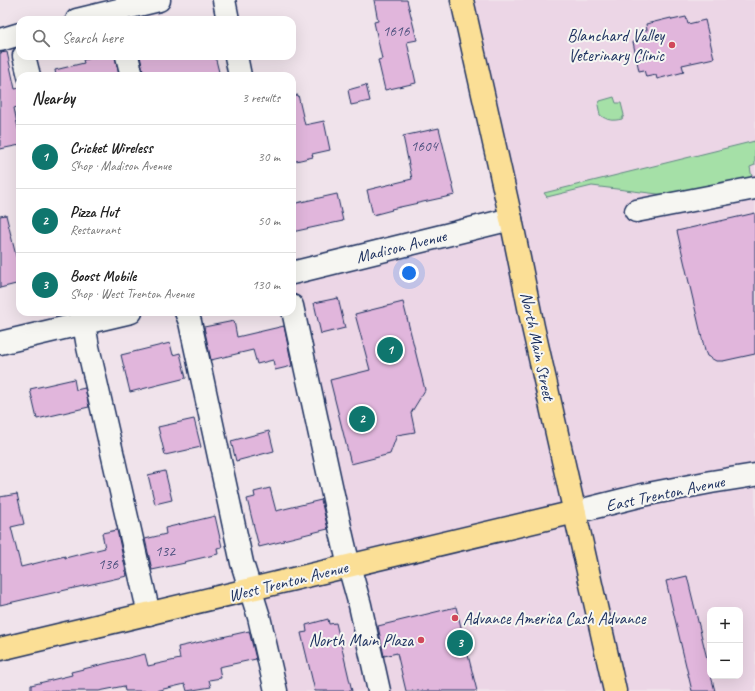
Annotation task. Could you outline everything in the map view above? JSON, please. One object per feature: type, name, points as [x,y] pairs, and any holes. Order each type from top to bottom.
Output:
[{"type":"main road","name":"North Main Street","points":[[462,0],[511,219],[533,327],[576,512],[615,691]]},
{"type":"main road","name":"West Trenton Avenue","points":[[0,649],[576,512]]},
{"type":"street","points":[[118,15],[159,0]]},
{"type":"street","points":[[224,0],[227,16]]},
{"type":"street","points":[[25,60],[27,72]]},
{"type":"street","points":[[128,60],[131,72]]},
{"type":"street","points":[[237,60],[239,72]]},
{"type":"street","points":[[636,211],[755,188]]},
{"type":"street","name":"Madison Avenue","points":[[296,272],[511,219]]},
{"type":"street","points":[[0,343],[83,318],[99,316]]},
{"type":"street","points":[[188,316],[242,563],[259,618],[276,691]]},
{"type":"street","points":[[294,316],[315,417],[379,691]]},
{"type":"street","points":[[83,318],[88,347],[149,614]]},
{"type":"street","name":"East Trenton Avenue","points":[[576,512],[643,495],[711,482],[755,476]]},
{"type":"shaded area","points":[[462,0],[755,0],[755,691],[276,691],[250,590],[355,573],[293,316],[296,316],[296,272],[511,219]]},
{"type":"green space","points":[[614,97],[616,103],[621,103],[624,115],[622,119],[611,120],[600,115],[598,105],[600,101]]},
{"type":"green space","points":[[755,141],[755,165],[750,167],[752,178],[666,195],[592,186],[547,197],[544,193]]},
{"type":"building","points":[[374,0],[407,0],[417,40],[407,42],[416,83],[385,90],[378,60],[382,59],[374,22],[378,21]]},
{"type":"building","name":"Blanchard Valley Veterinary Clinic","points":[[686,17],[688,24],[705,20],[714,58],[682,65],[684,72],[657,79],[656,75],[646,77],[644,70],[639,71],[633,42],[637,41],[635,32],[647,30],[646,24],[671,18],[672,20]]},
{"type":"building","points":[[7,52],[16,89],[16,107],[14,108],[16,118],[16,146],[0,149],[0,53]]},
{"type":"building","points":[[83,60],[116,60],[118,72],[55,72],[55,70],[84,63]]},
{"type":"building","points":[[141,60],[216,60],[219,72],[143,72]]},
{"type":"building","points":[[366,85],[370,101],[351,105],[348,90]]},
{"type":"building","points":[[296,95],[298,95],[305,125],[324,121],[330,150],[312,154],[313,157],[296,161]]},
{"type":"building","points":[[439,128],[455,195],[391,209],[392,210],[373,215],[367,190],[412,179],[403,136]]},
{"type":"building","points":[[337,194],[343,221],[296,231],[296,203]]},
{"type":"building","points":[[755,213],[755,354],[723,361],[716,361],[707,356],[705,351],[677,231]]},
{"type":"building","points":[[6,215],[16,256],[16,284],[0,288],[0,216]]},
{"type":"building","points":[[338,298],[345,328],[321,334],[314,303]]},
{"type":"building","points":[[403,302],[425,390],[411,413],[415,432],[397,435],[390,454],[351,464],[330,380],[370,370],[355,314]]},
{"type":"building","points":[[234,321],[237,337],[284,326],[292,366],[275,370],[273,360],[257,364],[253,350],[211,360],[204,327]]},
{"type":"building","points":[[170,343],[173,355],[180,353],[186,378],[130,392],[121,355]]},
{"type":"building","points":[[74,379],[76,390],[85,388],[89,407],[37,419],[30,389]]},
{"type":"building","points":[[194,419],[201,447],[165,455],[158,427]]},
{"type":"building","points":[[269,431],[274,451],[236,461],[231,441]]},
{"type":"building","points":[[165,471],[172,500],[155,504],[148,475]]},
{"type":"building","points":[[270,488],[276,511],[321,500],[328,529],[259,547],[247,499],[255,497],[254,492]]},
{"type":"building","points":[[17,494],[24,524],[11,527],[21,567],[105,548],[102,533],[117,530],[127,576],[0,605],[0,497]]},
{"type":"building","points":[[215,516],[222,547],[217,548],[218,554],[152,570],[145,539],[166,534],[165,528]]},
{"type":"building","points":[[687,576],[707,659],[707,679],[712,679],[715,691],[692,691],[666,581]]},
{"type":"building","name":"North Main Plaza","points":[[456,607],[477,691],[406,691],[397,653],[384,656],[378,626]]},
{"type":"building","points":[[328,619],[329,624],[336,623],[352,691],[315,691],[301,633],[307,632],[306,625]]},
{"type":"building","points":[[249,631],[256,659],[219,667],[221,678],[209,680],[211,687],[187,691],[185,684],[155,691],[125,691],[124,686],[99,691],[31,691],[31,685],[72,675],[71,672],[145,654],[148,666],[180,659],[178,647]]},
{"type":"place","name":"Blanchard Valley Veterinary Clinic","points":[[672,45]]},
{"type":"place","name":"Cricket Wireless","points":[[390,350]]},
{"type":"place","name":"Pizza Hut","points":[[362,419]]},
{"type":"place","name":"Advance America Cash Advance","points":[[455,618]]},
{"type":"place","name":"North Main Plaza","points":[[421,640]]},
{"type":"place","name":"Boost Mobile","points":[[460,643]]}]
